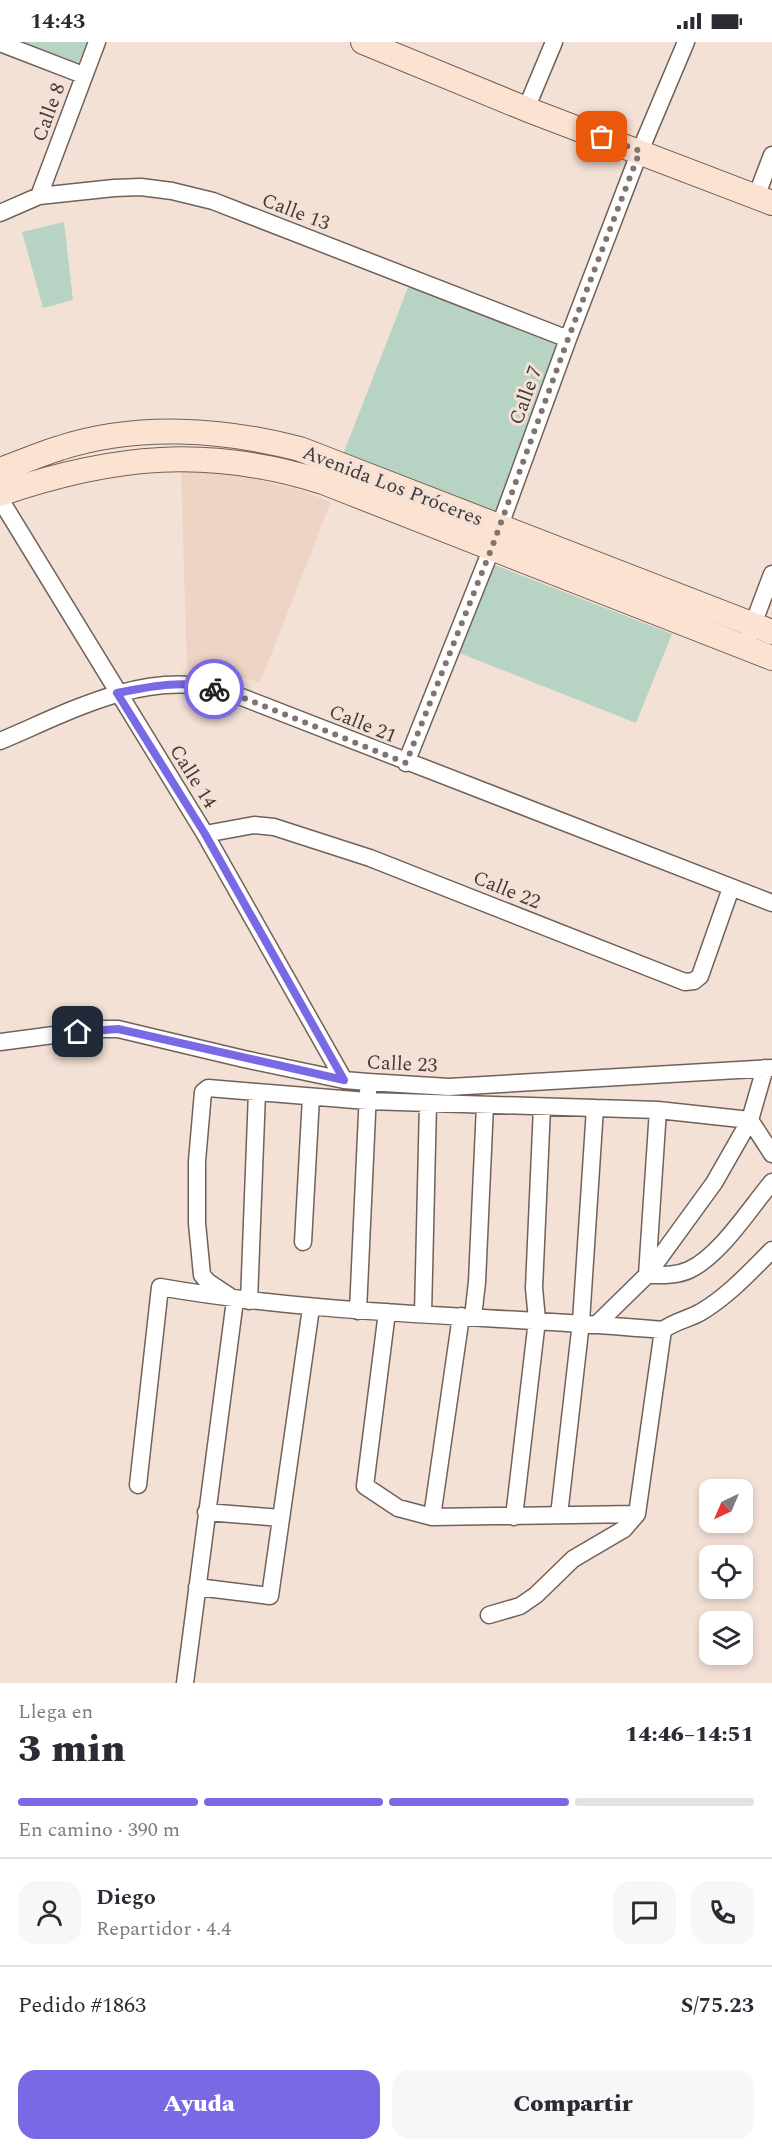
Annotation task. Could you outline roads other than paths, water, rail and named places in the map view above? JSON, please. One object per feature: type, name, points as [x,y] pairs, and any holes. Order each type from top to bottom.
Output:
[{"type":"main road","points":[[363,42],[526,109],[764,200]]},
{"type":"main road","name":"Avenida Los Próceres","points":[[0,470],[61,447],[137,433],[213,433],[258,439],[300,449],[762,628]]},
{"type":"main road","name":"Avenida Los Próceres","points":[[0,494],[32,483],[108,464],[185,457],[246,463],[289,471],[323,482],[491,550],[772,658]]},
{"type":"street","name":"Calle 8","points":[[39,196],[97,42]]},
{"type":"street","points":[[526,109],[554,42]]},
{"type":"street","name":"Calle 7","points":[[406,763],[500,527],[568,339],[640,151],[686,42]]},
{"type":"street","points":[[0,43],[83,75]]},
{"type":"street","points":[[764,200],[772,155]]},
{"type":"street","name":"Calle 13","points":[[0,213],[39,196],[141,187],[172,190],[213,201],[568,339]]},
{"type":"street","name":"Calle 14","points":[[0,499],[205,834],[344,1080]]},
{"type":"street","points":[[744,647],[762,628],[772,574]]},
{"type":"street","name":"Calle 21","points":[[0,741],[117,693],[152,687],[208,687],[239,696],[406,763],[772,903]]},
{"type":"street","name":"Calle 22","points":[[205,834],[254,825],[274,827],[370,858],[685,982],[694,981],[700,976],[732,888]]},
{"type":"street","name":"Calle 23","points":[[0,1042],[99,1029],[118,1029],[344,1080],[449,1086],[769,1068]]},
{"type":"street","points":[[589,1323],[647,1275],[714,1183],[750,1120],[769,1068]]},
{"type":"street","points":[[358,1311],[368,1082]]},
{"type":"street","points":[[242,1301],[208,1282],[202,1275],[197,1223],[196,1161],[202,1097],[203,1092],[208,1088],[367,1101],[658,1110],[750,1120]]},
{"type":"street","points":[[185,1683],[206,1512],[242,1301],[257,1092]]},
{"type":"street","points":[[303,1242],[311,1097]]},
{"type":"street","points":[[423,1314],[428,1103]]},
{"type":"street","points":[[432,1517],[467,1316],[477,1282],[485,1105]]},
{"type":"street","points":[[513,1516],[537,1320],[534,1288],[542,1107]]},
{"type":"street","points":[[559,1515],[589,1323],[595,1108]]},
{"type":"street","points":[[647,1275],[658,1110]]},
{"type":"street","points":[[750,1120],[772,1154]]},
{"type":"street","points":[[647,1275],[671,1275],[689,1270],[709,1256],[772,1182]]},
{"type":"street","points":[[138,1485],[160,1287],[242,1301],[311,1308],[589,1323],[663,1330],[675,1321],[699,1313],[708,1307],[741,1281],[772,1250]]},
{"type":"street","points":[[197,1587],[270,1596],[311,1308]]},
{"type":"street","points":[[387,1312],[365,1486],[398,1508],[432,1517],[637,1514]]},
{"type":"street","points":[[489,1615],[520,1606],[536,1595],[573,1559],[624,1529],[637,1514],[663,1330]]},
{"type":"street","points":[[206,1512],[281,1518]]}]
